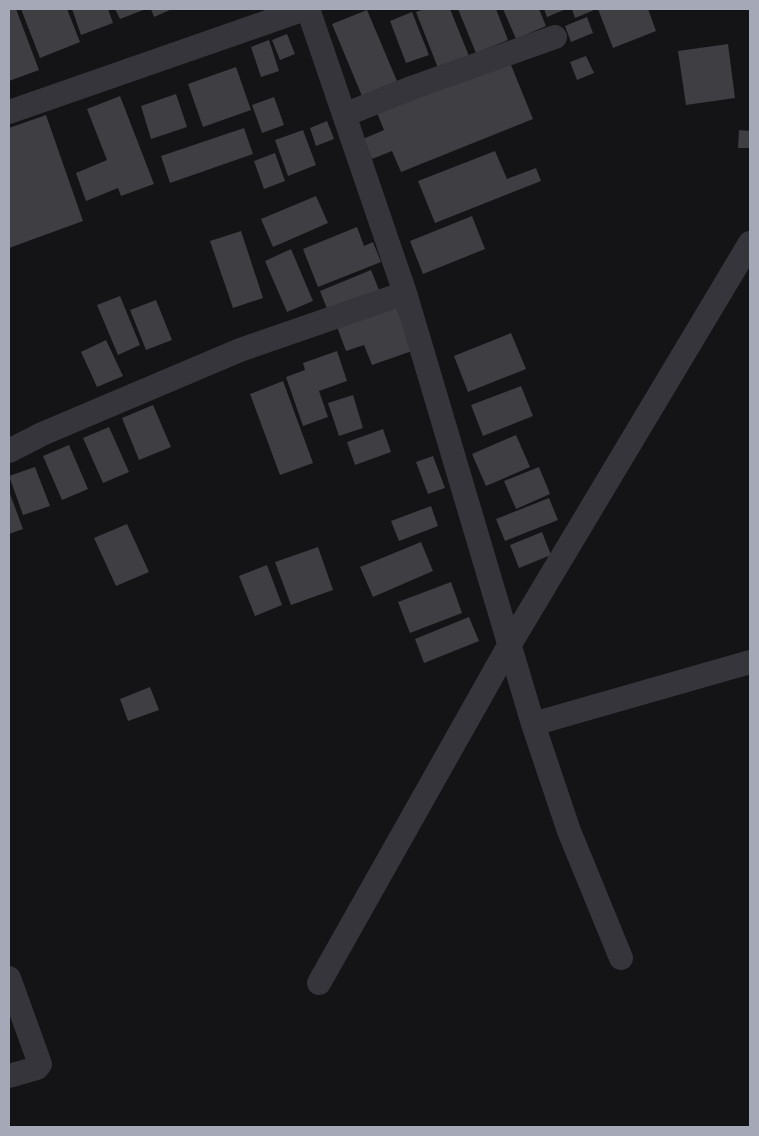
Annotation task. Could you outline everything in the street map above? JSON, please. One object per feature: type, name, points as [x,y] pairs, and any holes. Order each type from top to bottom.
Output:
[{"type":"street","points":[[9,112],[302,9],[344,115],[405,293],[484,564],[510,644],[532,724],[569,832],[621,958]]},
{"type":"street","points":[[344,115],[414,87],[555,37]]},
{"type":"street","points":[[320,983],[510,644],[750,243]]},
{"type":"street","points":[[9,451],[240,350],[405,293]]},
{"type":"street","points":[[532,724],[750,662]]},
{"type":"street","points":[[9,978],[40,1064],[37,1068],[9,1076]]},
{"type":"building","points":[[9,9],[16,9],[39,70],[9,81]]},
{"type":"building","points":[[21,9],[67,9],[80,42],[40,58]]},
{"type":"building","points":[[72,9],[108,9],[113,23],[81,35]]},
{"type":"building","points":[[115,9],[146,9],[120,19]]},
{"type":"building","points":[[151,9],[172,9],[154,17]]},
{"type":"building","points":[[424,9],[450,9],[469,56],[438,68],[416,12]]},
{"type":"building","points":[[458,9],[496,9],[508,40],[476,53]]},
{"type":"building","points":[[503,9],[539,9],[546,26],[516,39]]},
{"type":"building","points":[[544,9],[566,9],[547,17]]},
{"type":"building","points":[[572,9],[593,9],[594,10],[575,18]]},
{"type":"building","points":[[598,9],[648,9],[656,31],[613,48]]},
{"type":"building","points":[[367,10],[397,81],[362,96],[332,24]]},
{"type":"building","points":[[412,12],[429,55],[406,63],[390,21]]},
{"type":"building","points":[[587,17],[593,33],[571,42],[565,26]]},
{"type":"building","points":[[287,34],[295,54],[280,60],[272,40]]},
{"type":"building","points":[[269,40],[279,71],[261,77],[251,47]]},
{"type":"building","points":[[728,44],[735,98],[686,105],[678,51]]},
{"type":"building","points":[[586,56],[594,73],[577,80],[570,62]]},
{"type":"building","points":[[509,60],[533,119],[401,172],[392,151],[372,159],[363,139],[384,130],[377,113]]},
{"type":"building","points":[[236,67],[251,110],[203,127],[188,84]]},
{"type":"building","points":[[176,94],[187,127],[151,139],[141,106]]},
{"type":"building","points":[[120,96],[154,184],[121,196],[118,188],[86,201],[76,173],[107,160],[87,109]]},
{"type":"building","points":[[274,97],[284,125],[262,133],[252,105]]},
{"type":"building","points":[[46,115],[83,221],[9,248],[9,128]]},
{"type":"building","points":[[327,121],[334,139],[316,146],[310,128]]},
{"type":"building","points":[[244,128],[253,154],[170,183],[161,156]]},
{"type":"building","points":[[303,130],[316,165],[288,176],[275,140]]},
{"type":"building","points":[[739,130],[750,131],[750,148],[738,148]]},
{"type":"building","points":[[495,151],[507,179],[536,168],[541,181],[435,223],[418,181]]},
{"type":"building","points":[[275,153],[285,181],[264,189],[254,161]]},
{"type":"building","points":[[316,196],[328,223],[273,247],[261,219]]},
{"type":"building","points":[[472,216],[485,249],[423,274],[410,241]]},
{"type":"building","points":[[357,227],[364,246],[373,242],[381,262],[318,287],[303,249]]},
{"type":"building","points":[[241,231],[263,298],[233,308],[210,241]]},
{"type":"building","points":[[291,249],[313,301],[287,312],[265,261]]},
{"type":"building","points":[[371,270],[379,290],[328,311],[320,291]]},
{"type":"building","points":[[120,296],[140,345],[118,355],[97,305]]},
{"type":"building","points":[[156,300],[172,340],[146,350],[130,310]]},
{"type":"building","points":[[396,306],[412,351],[372,365],[364,345],[346,351],[337,327]]},
{"type":"building","points":[[511,333],[526,369],[468,392],[454,356]]},
{"type":"building","points":[[106,340],[123,376],[97,387],[81,352]]},
{"type":"building","points":[[337,351],[347,381],[319,391],[328,417],[303,426],[286,377],[305,370],[303,363]]},
{"type":"building","points":[[283,381],[313,463],[280,475],[250,394]]},
{"type":"building","points":[[521,386],[533,416],[483,436],[471,405]]},
{"type":"building","points":[[353,395],[363,428],[339,436],[328,403]]},
{"type":"building","points":[[153,405],[171,447],[139,460],[122,418]]},
{"type":"building","points":[[109,427],[129,472],[103,483],[83,438]]},
{"type":"building","points":[[383,429],[391,452],[355,465],[347,442]]},
{"type":"building","points":[[516,435],[530,467],[486,486],[472,454]]},
{"type":"building","points":[[69,445],[88,489],[62,500],[43,456]]},
{"type":"building","points":[[433,456],[445,488],[428,494],[416,462]]},
{"type":"building","points":[[35,467],[50,506],[23,515],[9,476]]},
{"type":"building","points":[[539,467],[550,494],[516,509],[504,481]]},
{"type":"building","points":[[9,491],[23,529],[9,534]]},
{"type":"building","points":[[549,498],[558,520],[505,541],[496,519]]},
{"type":"building","points":[[431,506],[438,526],[399,541],[391,521]]},
{"type":"building","points":[[127,524],[149,572],[116,586],[94,538]]},
{"type":"building","points":[[542,532],[551,555],[519,568],[510,545]]},
{"type":"building","points":[[421,542],[433,571],[373,597],[360,567]]},
{"type":"building","points":[[318,547],[333,590],[291,605],[275,562]]},
{"type":"building","points":[[267,565],[282,605],[255,616],[239,576]]},
{"type":"building","points":[[451,582],[462,613],[410,633],[398,602]]},
{"type":"building","points":[[469,617],[479,641],[424,663],[415,639]]},
{"type":"building","points":[[150,687],[159,710],[128,721],[120,699]]}]
